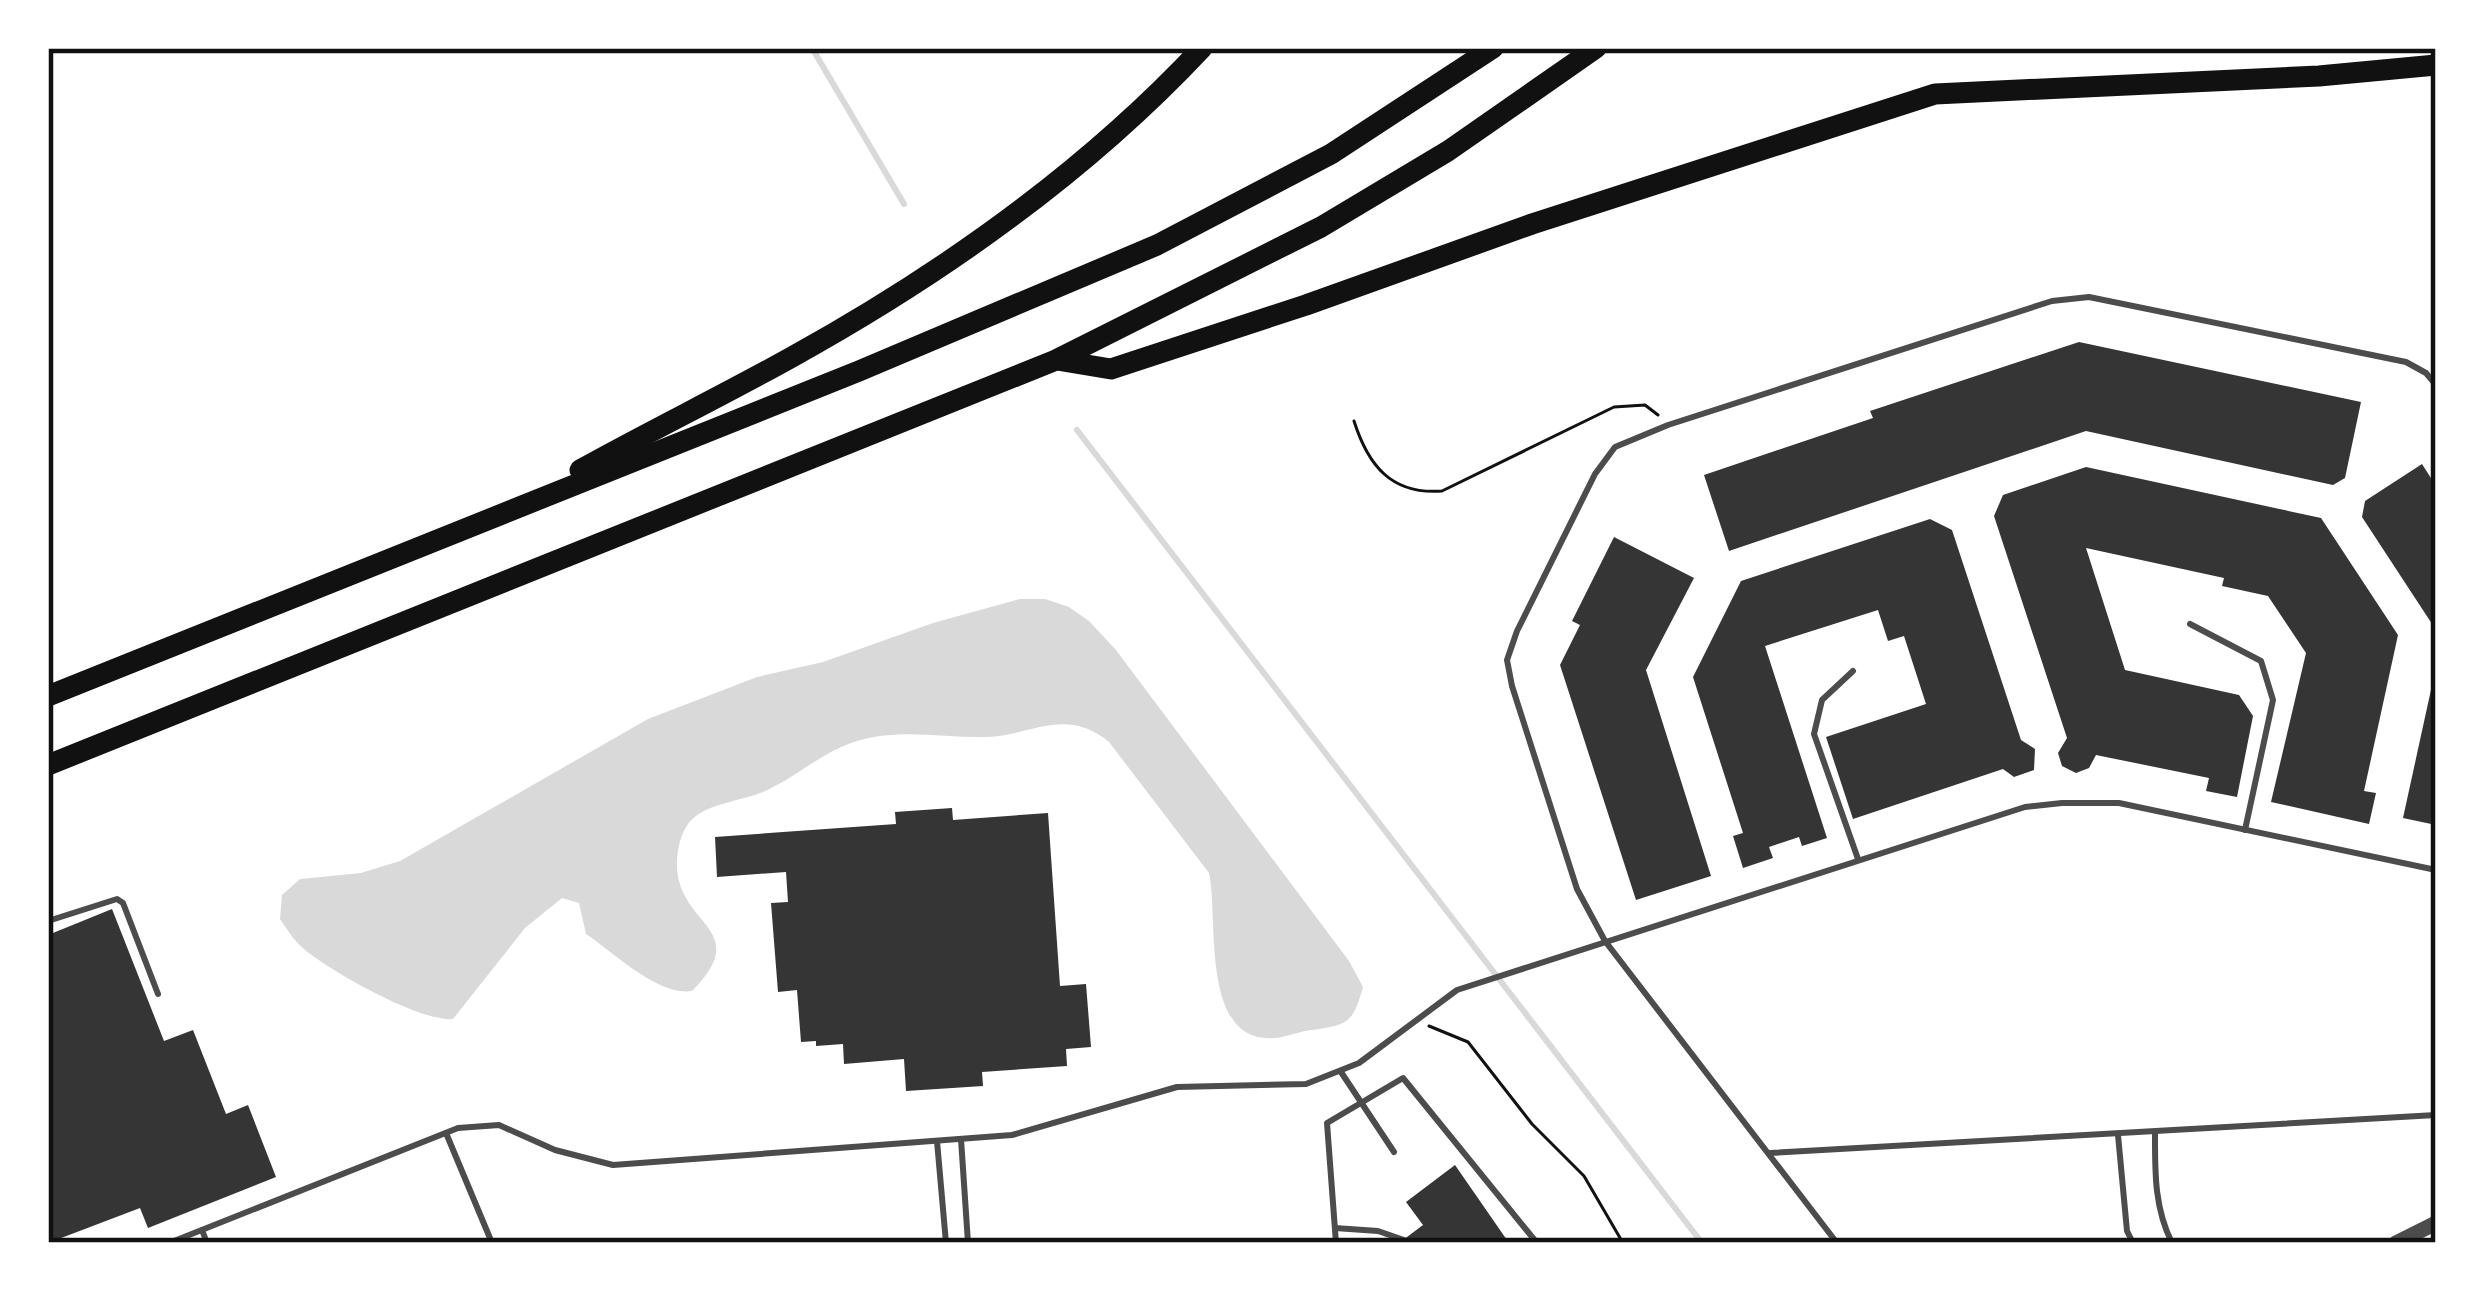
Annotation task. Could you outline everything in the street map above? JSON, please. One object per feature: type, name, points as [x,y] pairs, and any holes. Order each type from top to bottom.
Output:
[{"type":"highway","points":[[499,515],[794,356],[923,277],[1062,175],[1137,112],[1202,48]]},
{"type":"highway","points":[[48,695],[859,371],[1157,245],[1331,154],[1492,48]]},
{"type":"highway","points":[[48,765],[1056,360],[1321,226],[1448,151],[1596,48]]},
{"type":"highway","points":[[1056,360],[1111,369],[1532,224],[1935,94],[2318,76],[2436,65]]},
{"type":"street","points":[[2396,1243],[2436,1222]]},
{"type":"lane","points":[[1837,1243],[1605,941],[1577,889],[1512,686],[1507,660],[1517,631],[1595,474],[1615,447],[1668,425],[2052,301],[2089,297],[2406,362],[2436,385]]},
{"type":"lane","points":[[2190,624],[2261,662],[2273,700],[2245,830]]},
{"type":"lane","points":[[1853,671],[1822,700],[1814,734],[1858,859]]},
{"type":"lane","points":[[169,1243],[446,1133],[499,1125],[555,1150],[613,1165],[1012,1135],[1177,1087],[1306,1084],[1341,1072],[1457,990],[1991,817],[2062,802],[2119,803],[2436,870]]},
{"type":"lane","points":[[48,921],[116,898],[123,903],[158,994]]},
{"type":"lane","points":[[1341,1072],[1394,1152]]},
{"type":"lane","points":[[1336,1243],[1327,1123],[1403,1078],[1537,1243]]},
{"type":"lane","points":[[1770,1153],[2436,1115]]},
{"type":"lane","points":[[2155,1132],[2155,1189],[2162,1224],[2172,1243]]},
{"type":"lane","points":[[446,1133],[492,1243]]},
{"type":"lane","points":[[2118,1135],[2127,1231],[2133,1243]]},
{"type":"lane","points":[[961,1139],[968,1243]]},
{"type":"lane","points":[[938,1141],[946,1243]]},
{"type":"lane","points":[[1335,1228],[1378,1231],[1404,1240]]},
{"type":"lane","points":[[202,1230],[207,1243]]},
{"type":"path","points":[[1354,421],[1372,466],[1426,492],[1442,491],[1614,407],[1645,406],[1668,425]]},
{"type":"path","points":[[1418,1018],[1468,1042],[1532,1124],[1584,1176],[1623,1243]]},
{"type":"shaded area","points":[[1020,599],[1045,599],[1069,607],[1116,650],[1349,961],[1363,987],[1347,1020],[1275,1038],[1251,1035],[1234,1021],[1217,974],[1209,873],[1109,742],[1093,731],[1062,724],[987,737],[902,734],[868,738],[828,753],[763,792],[695,817],[679,845],[679,882],[714,939],[716,953],[692,991],[665,987],[623,962],[586,934],[579,903],[562,898],[525,928],[453,1019],[438,1018],[398,1004],[334,970],[300,946],[280,919],[282,895],[300,879],[361,873],[400,861],[648,719],[757,677],[823,662],[933,623]]},
{"type":"building","points":[[2079,342],[2361,402],[2345,478],[2333,485],[2086,431],[1729,551],[1704,475],[1873,418],[1870,411]]},
{"type":"building","points":[[2422,464],[2436,486],[2436,630],[2362,517],[2365,501]]},
{"type":"building","points":[[2086,467],[2321,518],[2398,635],[2364,791],[2376,793],[2369,824],[2271,802],[2306,653],[2268,596],[2222,586],[2224,578],[2086,548],[2125,670],[2239,695],[2253,716],[2237,797],[2206,791],[2209,778],[2096,755],[2089,768],[2076,773],[2062,766],[2058,753],[2067,738],[1994,516],[2003,495]]},
{"type":"building","points":[[1930,519],[1952,530],[2021,740],[2035,749],[2034,770],[2014,777],[2003,769],[1853,819],[1826,737],[1926,704],[1904,636],[1888,641],[1878,610],[1765,646],[1827,838],[1802,846],[1799,837],[1769,847],[1773,858],[1743,868],[1733,836],[1743,833],[1693,677],[1741,581]]},
{"type":"building","points":[[1614,537],[1694,578],[1646,670],[1711,876],[1636,900],[1560,665],[1580,625],[1572,621]]},
{"type":"building","points":[[2436,676],[2436,825],[2403,818]]},
{"type":"building","points":[[952,808],[953,820],[1048,813],[1060,986],[1086,984],[1091,1047],[1066,1049],[1067,1066],[982,1072],[983,1086],[906,1091],[904,1059],[844,1064],[843,1044],[801,1042],[797,990],[778,992],[771,903],[788,902],[786,872],[717,877],[715,837],[896,824],[895,812]]},
{"type":"building","points":[[112,909],[164,1041],[193,1030],[226,1114],[248,1105],[276,1177],[148,1228],[140,1208],[48,1243],[48,935]]},
{"type":"building","points":[[1455,1165],[1509,1243],[1399,1243],[1423,1225],[1406,1202]]},
{"type":"waterway","points":[[812,48],[904,204]]},
{"type":"waterway","points":[[1077,430],[1702,1243]]}]
